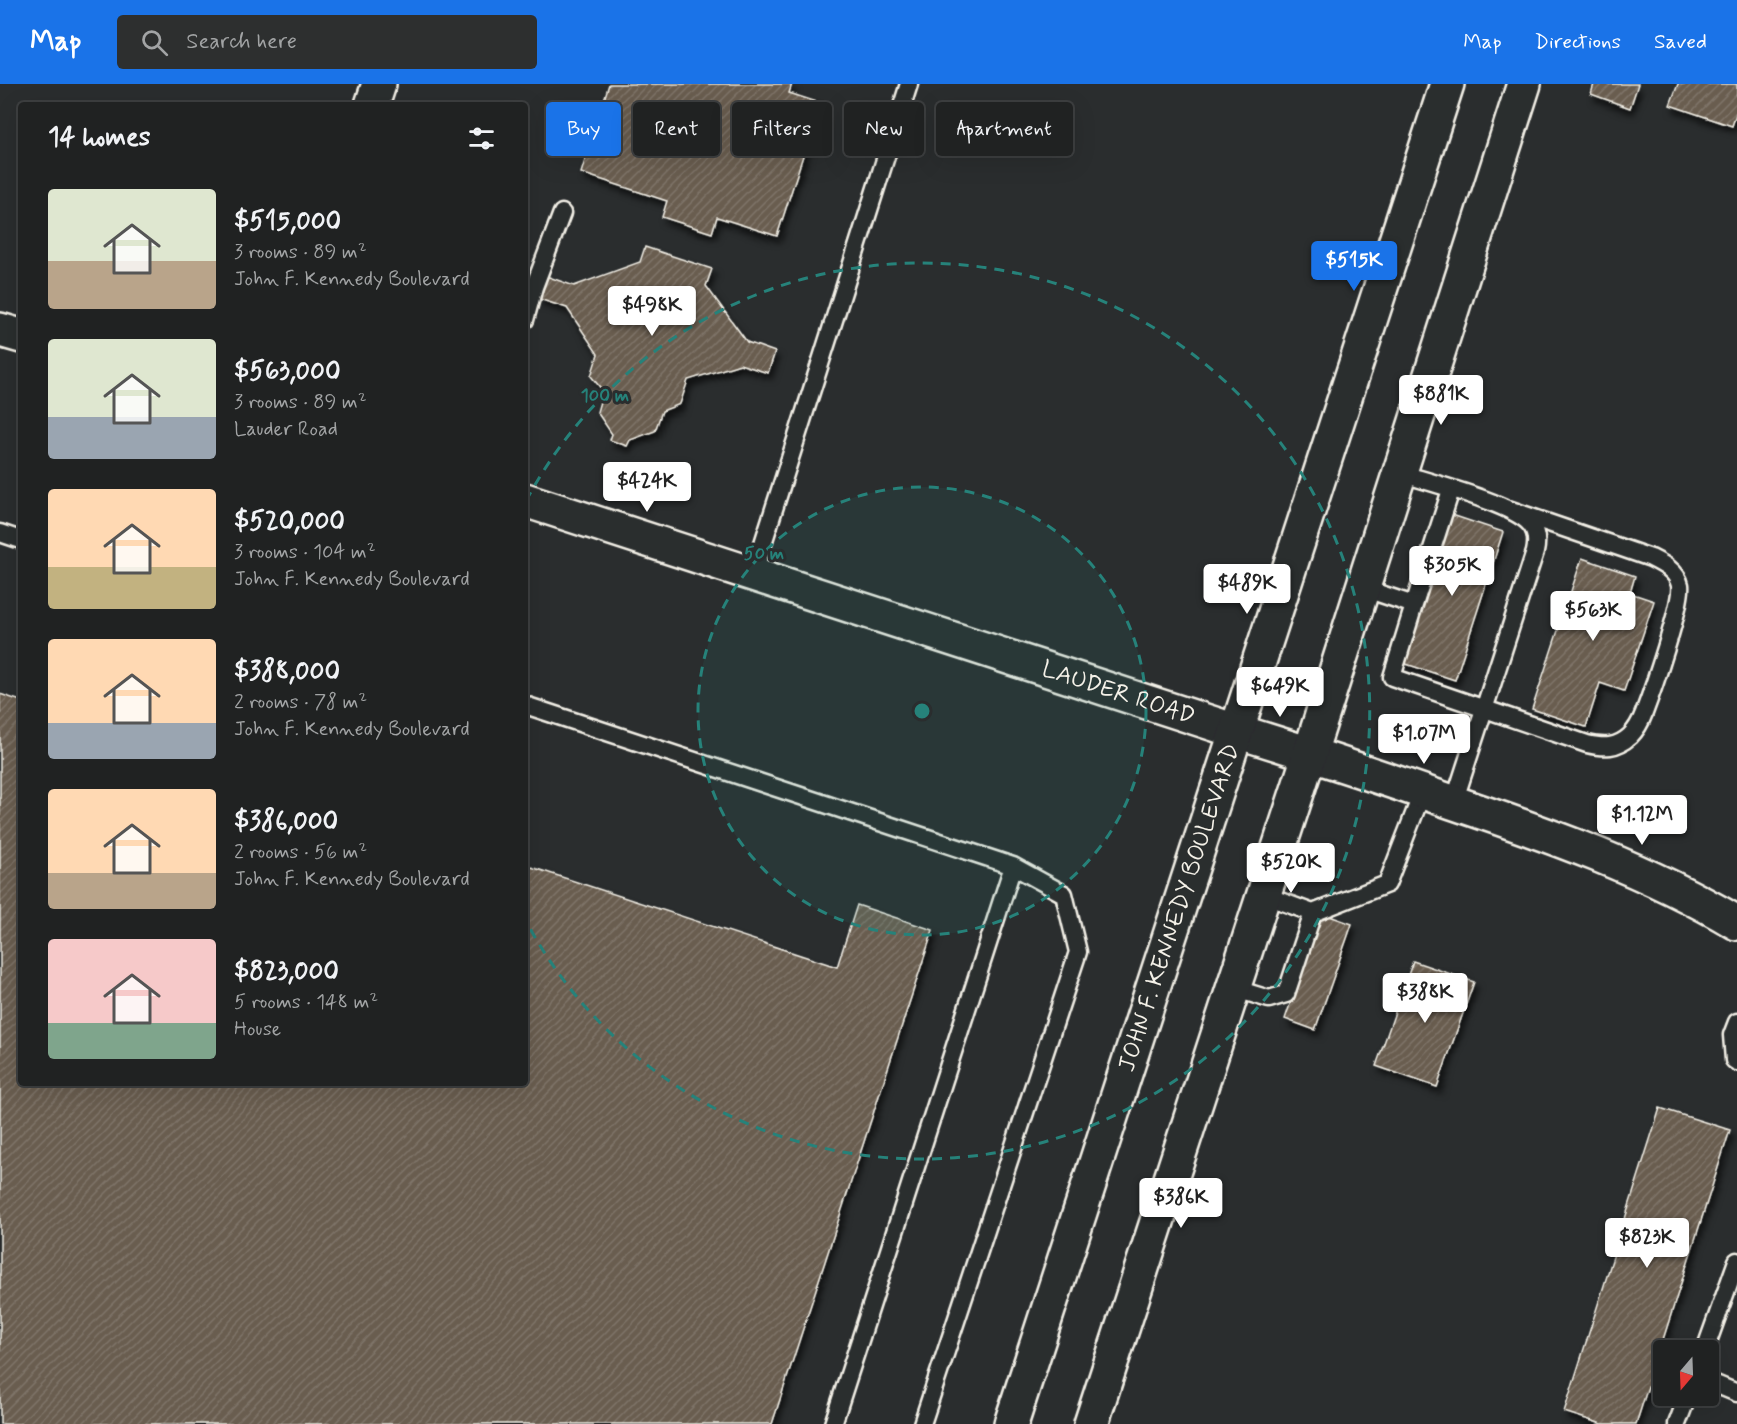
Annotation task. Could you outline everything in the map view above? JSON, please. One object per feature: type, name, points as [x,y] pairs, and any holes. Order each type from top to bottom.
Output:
[{"type":"main road","points":[[373,102],[379,84]]},
{"type":"main road","name":"JOHN F. KENNEDY BOULEVARD","points":[[1011,1424],[1405,219],[1447,84]]},
{"type":"main road","points":[[1091,1424],[1310,753],[1524,84]]},
{"type":"main road","points":[[0,330],[18,335]]},
{"type":"main road","name":"LAUDER ROAD","points":[[528,501],[1310,753],[1521,825],[1626,866],[1737,923]]},
{"type":"lane","points":[[753,574],[909,84]]},
{"type":"lane","points":[[528,309],[562,213]]},
{"type":"lane","points":[[1400,473],[1508,508],[1651,558],[1674,573],[1680,583],[1680,592],[1644,714],[1630,735],[1620,743],[1608,747],[1587,744],[1392,677],[1451,490]]},
{"type":"lane","points":[[1454,802],[1537,545],[1532,525],[1508,508]]},
{"type":"lane","points":[[0,533],[18,539]]},
{"type":"lane","points":[[1363,588],[1414,605]]},
{"type":"lane","points":[[528,706],[1013,866],[1064,894],[1078,952],[922,1424]]},
{"type":"lane","points":[[1263,895],[1313,913],[1387,884],[1423,791]]},
{"type":"lane","points":[[833,1424],[1013,866]]},
{"type":"lane","points":[[1233,988],[1269,999],[1287,994],[1313,913]]},
{"type":"lane","points":[[1737,1022],[1732,1035],[1734,1060],[1737,1062]]},
{"type":"lane","points":[[1709,1340],[1737,1261]]},
{"type":"lane","points":[[1719,1386],[1737,1393]]},
{"type":"lane","points":[[1677,1424],[1684,1406]]},
{"type":"building","points":[[609,84],[792,84],[789,93],[817,102],[732,102],[732,156],[803,156],[777,236],[717,217],[712,233],[662,217],[667,201],[581,173],[586,156],[621,156],[621,102],[603,102]]},
{"type":"building","points":[[1594,84],[1638,84],[1630,108],[1591,94]]},
{"type":"building","points":[[1678,84],[1737,84],[1737,111],[1732,126],[1670,105]]},
{"type":"building","points":[[645,247],[712,269],[706,286],[747,342],[775,352],[768,373],[740,364],[688,380],[680,404],[662,411],[655,431],[630,440],[627,446],[610,440],[612,434],[597,412],[603,391],[591,376],[598,354],[567,308],[539,299],[546,276],[574,286],[640,262]]},
{"type":"building","points":[[1449,514],[1503,532],[1455,680],[1400,662]]},
{"type":"building","points":[[1582,558],[1635,576],[1630,593],[1654,601],[1624,691],[1600,683],[1586,727],[1532,709]]},
{"type":"building","points":[[0,694],[18,700],[18,1086],[528,1086],[528,866],[837,967],[857,905],[933,930],[772,1424],[0,1424]]},
{"type":"building","points":[[1321,913],[1352,924],[1315,1030],[1285,1019]]},
{"type":"building","points":[[1413,961],[1474,982],[1437,1087],[1376,1066]]},
{"type":"building","points":[[1660,1108],[1730,1130],[1663,1340],[1653,1340],[1653,1371],[1636,1424],[1602,1424],[1564,1412]]}]
